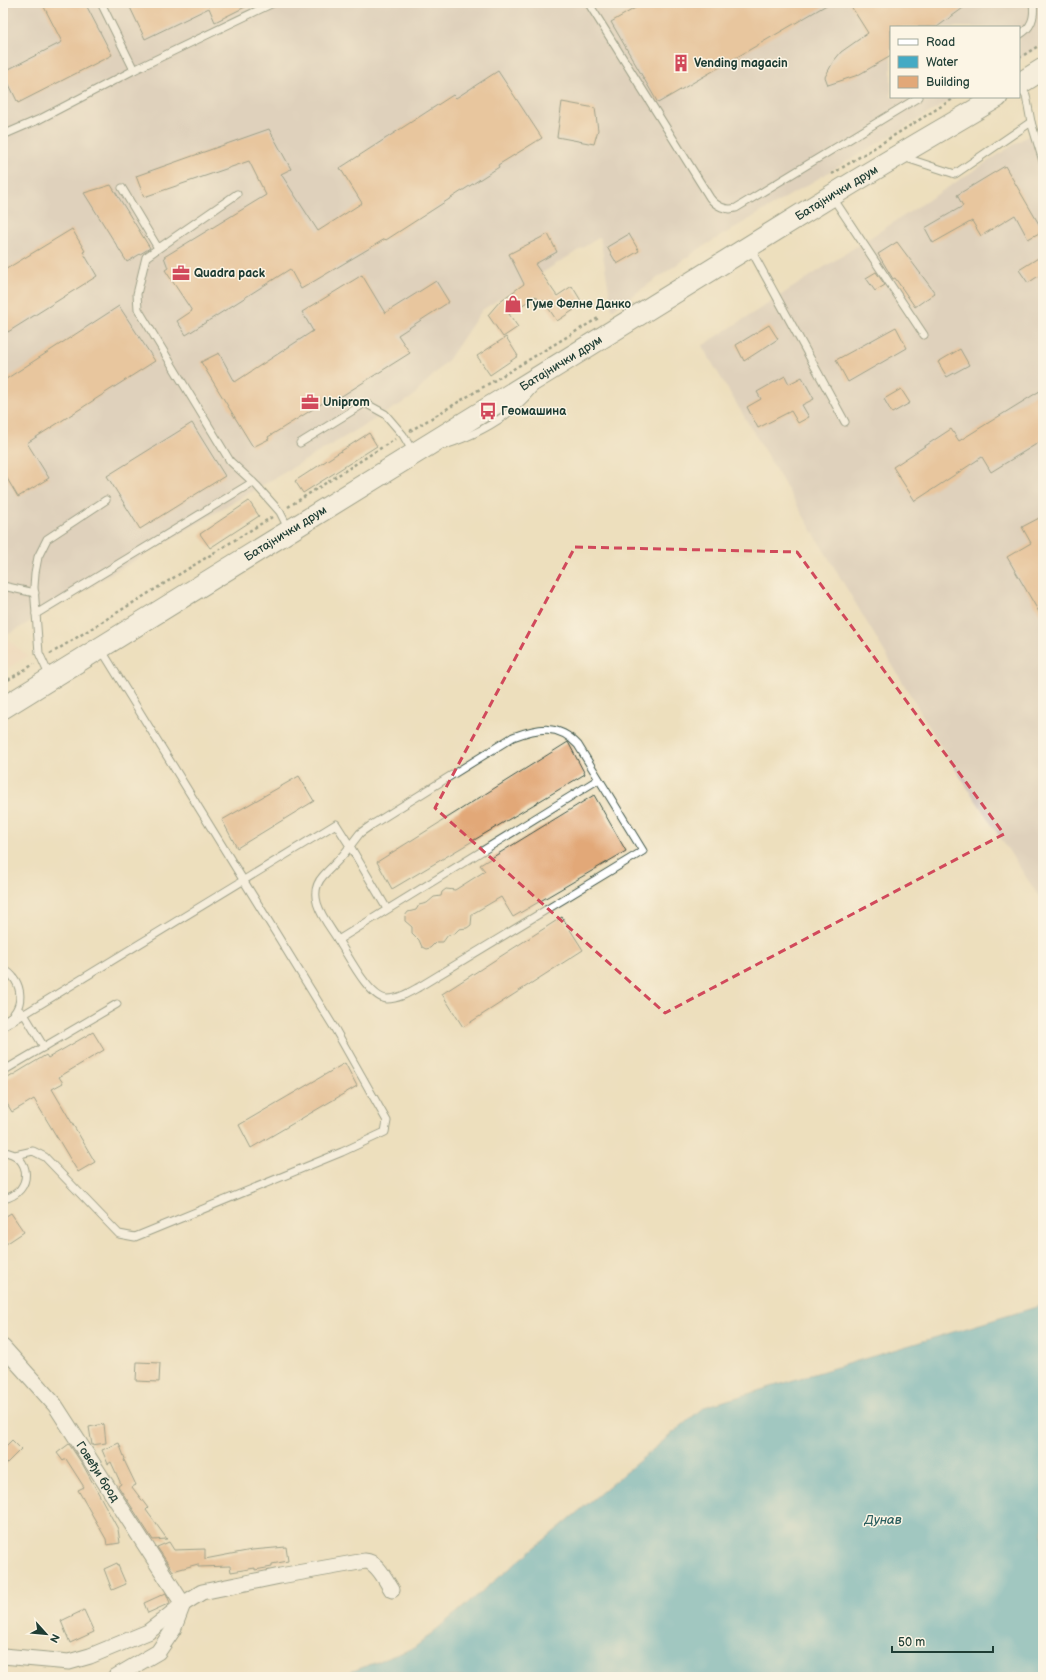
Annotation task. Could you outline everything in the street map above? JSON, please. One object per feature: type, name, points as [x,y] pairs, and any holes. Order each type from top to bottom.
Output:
[{"type":"main road","points":[[1020,83],[1043,69]]},
{"type":"main road","name":"Батајнички друм","points":[[3,708],[289,530],[750,248],[830,186],[899,156],[995,98]]},
{"type":"street","name":"Говеђи брод","points":[[3,1347],[55,1406],[183,1604]]},
{"type":"street","points":[[3,1656],[69,1662],[90,1656],[148,1632],[183,1604],[202,1592],[365,1561],[369,1561],[374,1564],[392,1590]]},
{"type":"street","points":[[115,1677],[158,1652],[173,1630],[183,1604]]},
{"type":"lane","points":[[101,3],[134,70]]},
{"type":"lane","points":[[3,134],[40,119],[134,70],[273,3]]},
{"type":"lane","points":[[590,3],[589,4],[710,198],[717,205],[725,208],[736,208],[917,98]]},
{"type":"lane","points":[[1020,34],[1028,29],[1031,24],[1034,14],[1033,3]]},
{"type":"lane","points":[[1020,86],[1026,95],[1031,122],[1043,161]]},
{"type":"lane","points":[[899,156],[955,174],[1031,122]]},
{"type":"lane","points":[[830,186],[924,335]]},
{"type":"lane","points":[[122,188],[158,248]]},
{"type":"lane","points":[[237,194],[146,257],[137,294],[138,309],[230,461],[253,482],[280,512],[289,530]]},
{"type":"lane","points":[[750,248],[845,422]]},
{"type":"lane","points":[[300,443],[365,403],[385,414],[416,453]]},
{"type":"lane","points":[[36,614],[253,482]]},
{"type":"lane","points":[[51,678],[38,653],[34,573],[38,557],[47,539],[106,500]]},
{"type":"lane","points":[[3,586],[35,593]]},
{"type":"lane","points":[[15,1156],[33,1151],[45,1156],[119,1234],[135,1237],[342,1152],[385,1132],[387,1121],[335,1029],[100,648]]},
{"type":"lane","points":[[552,729],[567,734],[578,745],[643,851],[420,987],[406,995],[387,999],[379,997],[368,986],[318,908],[315,893],[319,881],[338,862],[350,846],[360,834],[370,826],[513,737],[531,731],[552,729]]},
{"type":"lane","points":[[338,940],[599,779]]},
{"type":"lane","points":[[3,1027],[336,824],[387,909]]},
{"type":"lane","points":[[3,969],[15,978],[19,987],[20,996],[14,1014],[3,1021]]},
{"type":"lane","points":[[3,1071],[117,1004]]},
{"type":"lane","points":[[17,1008],[24,1014],[44,1047]]},
{"type":"lane","points":[[3,1152],[15,1156],[24,1167],[25,1182],[17,1194],[3,1199]]},
{"type":"path","points":[[1020,57],[1043,43]]},
{"type":"path","points":[[830,186],[955,98]]},
{"type":"path","points":[[3,683],[403,435],[606,314]]},
{"type":"highlighted area","points":[[575,547],[797,552],[1004,834],[665,1013],[435,808]]},
{"type":"shaded area","points":[[3,3],[1043,3],[1043,45],[1020,58],[1020,26],[890,26],[890,98],[954,98],[699,249],[612,310],[600,237],[482,310],[449,359],[411,398],[4,637]]},
{"type":"shaded area","points":[[1043,126],[1043,903],[946,755],[702,346]]},
{"type":"shaded area","points":[[3,636],[28,656],[3,671]]},
{"type":"water","name":"Дунав","points":[[1043,1305],[1043,1677],[337,1677],[414,1648],[704,1407]]},
{"type":"building","points":[[42,3],[85,3],[112,55],[18,103],[3,72],[62,42]]},
{"type":"building","points":[[128,3],[253,3],[215,22],[209,8],[145,39]]},
{"type":"building","name":"Vending magacin","points":[[644,3],[830,3],[658,103],[611,22]]},
{"type":"building","points":[[849,3],[970,3],[938,26],[890,26],[890,57],[858,75],[828,85],[825,77],[833,62],[841,52],[868,33]]},
{"type":"building","points":[[498,71],[542,138],[498,165],[499,167],[386,240],[385,239],[301,289],[290,269],[186,335],[177,321],[192,311],[165,270],[168,268],[164,257],[266,195],[249,161],[144,197],[136,176],[269,129],[291,169],[281,174],[318,231],[362,203],[340,168],[453,95],[456,98]]},
{"type":"building","points":[[562,102],[595,108],[598,130],[594,144],[557,137]]},
{"type":"building","points":[[1005,166],[1043,231],[1028,239],[1015,215],[981,236],[972,221],[933,243],[925,228],[963,206],[957,195]]},
{"type":"building","points":[[111,185],[150,248],[127,262],[84,193]]},
{"type":"building","points":[[72,229],[97,276],[8,332],[3,323],[3,271]]},
{"type":"building","points":[[548,234],[557,252],[535,264],[557,296],[572,286],[583,304],[557,321],[543,300],[540,302],[536,296],[509,314],[518,327],[503,337],[488,315],[500,301],[524,284],[509,254]]},
{"type":"building","points":[[629,234],[639,251],[617,264],[607,247]]},
{"type":"building","points":[[897,242],[935,293],[915,307],[895,278],[893,279],[878,254]]},
{"type":"building","points":[[1043,255],[1043,273],[1028,283],[1019,270]]},
{"type":"building","points":[[876,272],[885,285],[875,291],[866,278]]},
{"type":"building","points":[[362,275],[385,313],[436,281],[449,302],[398,335],[410,353],[329,404],[326,401],[268,437],[269,439],[253,447],[201,362],[219,353],[235,382],[313,331],[302,312]]},
{"type":"building","points":[[119,306],[155,361],[27,443],[49,478],[18,497],[5,475],[3,475],[3,381]]},
{"type":"building","points":[[769,325],[778,339],[744,361],[736,345]]},
{"type":"building","points":[[896,327],[907,348],[848,382],[836,360]]},
{"type":"building","points":[[506,337],[518,356],[490,375],[477,356]]},
{"type":"building","points":[[960,349],[969,365],[947,377],[938,362]]},
{"type":"building","points":[[785,376],[789,384],[802,377],[814,399],[802,405],[809,417],[798,423],[791,411],[758,428],[747,407],[761,399],[757,392]]},
{"type":"building","points":[[901,389],[910,403],[892,413],[884,399]]},
{"type":"building","points":[[1043,389],[1043,440],[991,472],[982,457],[915,501],[893,467],[951,429],[959,441]]},
{"type":"building","points":[[192,423],[225,476],[140,529],[107,476]]},
{"type":"building","points":[[369,433],[377,446],[303,493],[295,481]]},
{"type":"building","points":[[249,501],[259,516],[210,548],[200,534]]},
{"type":"building","points":[[1043,516],[1043,619],[1007,557],[1031,543],[1022,527]]},
{"type":"building","points":[[568,742],[585,774],[392,889],[377,862]]},
{"type":"building","points":[[299,776],[314,801],[237,848],[222,820]]},
{"type":"building","points":[[594,795],[626,851],[513,917],[501,897],[472,914],[471,925],[467,928],[459,929],[454,934],[448,935],[443,942],[436,942],[430,948],[426,949],[422,947],[419,940],[412,933],[412,927],[405,921],[405,916],[408,912],[416,910],[419,905],[427,903],[434,897],[441,896],[442,892],[446,889],[455,890],[485,871],[480,865]]},
{"type":"building","points":[[562,917],[583,950],[463,1027],[442,994]]},
{"type":"building","points":[[93,1032],[104,1050],[59,1077],[63,1083],[52,1089],[95,1162],[78,1172],[34,1099],[12,1112],[3,1097],[3,1081],[46,1055],[48,1058]]},
{"type":"building","points":[[345,1063],[357,1086],[251,1148],[239,1125]]},
{"type":"building","points":[[11,1213],[24,1232],[3,1246],[3,1218]]},
{"type":"building","points":[[137,1362],[160,1363],[159,1382],[136,1381]]},
{"type":"building","points":[[104,1424],[106,1443],[92,1445],[89,1427]]},
{"type":"building","points":[[12,1440],[21,1449],[3,1467],[3,1449]]},
{"type":"building","points":[[119,1443],[125,1459],[124,1460],[136,1485],[132,1487],[148,1508],[146,1510],[167,1539],[153,1540],[118,1486],[121,1484],[111,1462],[108,1464],[102,1450]]},
{"type":"building","points":[[69,1444],[83,1465],[118,1529],[120,1543],[107,1545],[106,1539],[78,1490],[84,1487],[66,1459],[63,1461],[57,1453]]},
{"type":"building","points":[[169,1542],[174,1550],[205,1549],[205,1559],[252,1550],[286,1547],[288,1561],[272,1564],[272,1567],[255,1570],[255,1568],[231,1572],[230,1566],[198,1567],[198,1564],[173,1571],[157,1547]]},
{"type":"building","points":[[117,1563],[126,1584],[112,1590],[104,1569]]},
{"type":"building","points":[[166,1593],[170,1603],[148,1613],[144,1603]]},
{"type":"building","points":[[84,1610],[94,1632],[70,1643],[61,1621]]},
{"type":"place","name":"Vending magacin","points":[[681,63]]},
{"type":"place","name":"Quadra pack","points":[[181,273]]},
{"type":"place","name":"Гуме Фелне Данко","points":[[513,304]]},
{"type":"place","name":"Uniprom","points":[[310,402]]},
{"type":"place","name":"Геомашина","points":[[488,411]]}]
